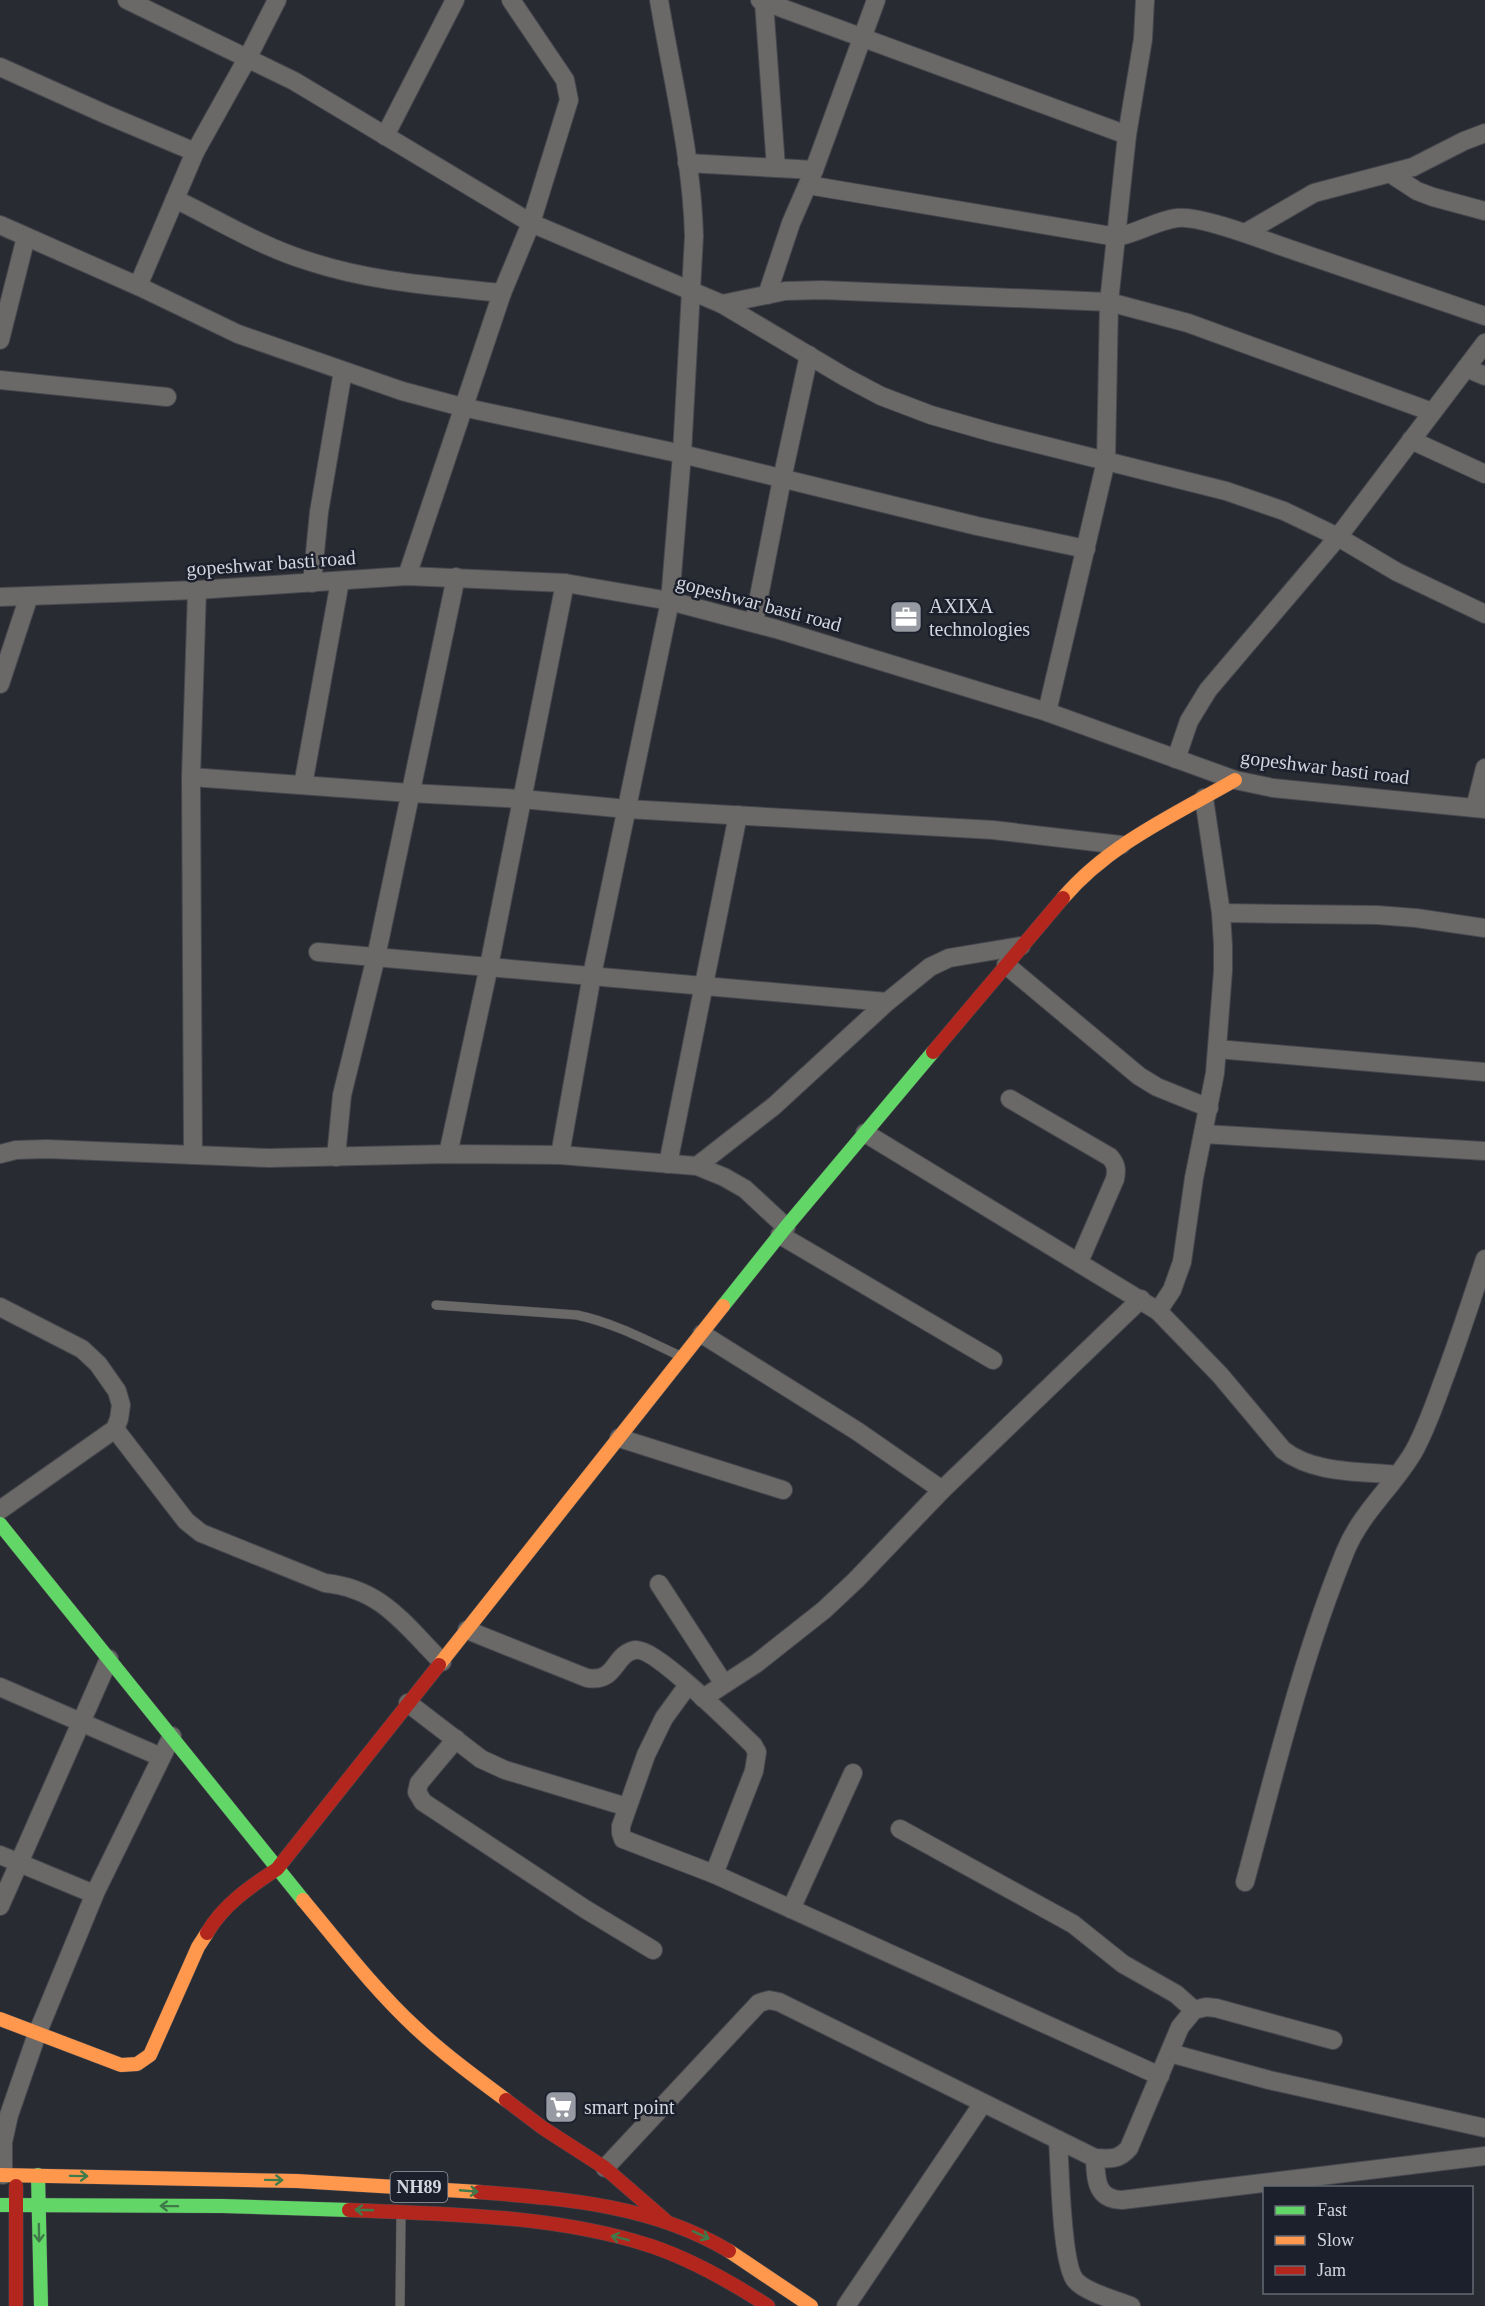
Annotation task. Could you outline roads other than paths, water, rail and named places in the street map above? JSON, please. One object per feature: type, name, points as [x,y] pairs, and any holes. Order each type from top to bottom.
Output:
[{"type":"street","points":[[127,0],[294,81],[531,223],[722,304],[881,396],[931,415],[1226,491],[1284,511],[1338,537],[1397,572],[1485,614]]},
{"type":"street","points":[[138,286],[195,152],[277,0]]},
{"type":"street","points":[[385,136],[455,0]]},
{"type":"street","points":[[407,576],[462,407],[502,293],[531,223],[567,113],[568,89],[565,80],[511,0]]},
{"type":"street","points":[[560,1155],[592,975],[670,601],[682,454],[693,209],[659,0]]},
{"type":"street","points":[[766,295],[790,223],[811,178],[876,0]]},
{"type":"street","points":[[1047,712],[1106,461],[1109,302],[1127,135],[1143,39],[1145,0]]},
{"type":"street","points":[[776,168],[762,1],[1127,135]]},
{"type":"street","points":[[0,67],[195,152]]},
{"type":"street","points":[[1245,233],[1314,193],[1391,174],[1485,133]]},
{"type":"street","points":[[687,163],[776,168],[811,178],[1117,237],[1135,234],[1161,222],[1190,218],[1245,233],[1485,316]]},
{"type":"street","points":[[1391,174],[1433,197],[1485,211]]},
{"type":"street","points":[[175,199],[306,261],[344,272],[383,281],[502,293]]},
{"type":"street","points":[[0,225],[138,286],[238,334],[402,391],[462,407],[682,454],[977,526],[1086,549]]},
{"type":"street","points":[[0,340],[26,237]]},
{"type":"street","points":[[722,304],[785,291],[822,290],[1109,302],[1188,323],[1432,412]]},
{"type":"street","points":[[1176,759],[1189,721],[1208,690],[1338,537],[1485,343]]},
{"type":"street","points":[[754,622],[809,355]]},
{"type":"street","points":[[1466,368],[1485,376]]},
{"type":"street","points":[[312,583],[319,512],[343,371]]},
{"type":"street","points":[[0,380],[167,397]]},
{"type":"street","points":[[1411,440],[1485,474]]},
{"type":"street","name":"gopeshwar basti road","points":[[0,597],[197,591],[407,576],[565,583],[670,601],[754,622],[1047,712],[1235,780],[1273,788],[1480,808]]},
{"type":"street","points":[[336,1157],[342,1095],[376,957],[456,577]]},
{"type":"street","points":[[303,785],[340,581]]},
{"type":"street","points":[[448,1154],[489,966],[565,583]]},
{"type":"street","points":[[193,1155],[191,777],[197,591]]},
{"type":"street","points":[[0,684],[29,597]]},
{"type":"street","points":[[1480,808],[1485,768]]},
{"type":"street","points":[[191,777],[522,799],[627,809],[993,830],[1121,845]]},
{"type":"street","points":[[0,2019],[121,2065],[133,2066],[150,2055],[198,1947],[211,1925],[244,1891],[277,1869],[783,1231],[1021,946],[1094,865],[1121,845],[1235,780]]},
{"type":"street","points":[[1158,1311],[1178,1277],[1194,1178],[1209,1108],[1217,1049],[1223,971],[1221,913],[1204,798]]},
{"type":"street","points":[[668,1164],[738,815]]},
{"type":"street","points":[[1221,913],[1377,915],[1485,928]]},
{"type":"street","points":[[697,1166],[774,1106],[887,1002],[930,967],[949,958],[1021,946]]},
{"type":"street","points":[[318,952],[887,1002]]},
{"type":"street","points":[[1006,964],[1139,1076],[1157,1087],[1209,1108]]},
{"type":"street","points":[[1217,1049],[1485,1072]]},
{"type":"street","points":[[1010,1098],[1115,1162],[1116,1179],[1079,1262]]},
{"type":"street","points":[[865,1133],[1158,1311],[1220,1375],[1283,1450],[1293,1458],[1311,1466],[1397,1476]]},
{"type":"street","points":[[1204,1134],[1485,1151]]},
{"type":"street","points":[[0,1154],[16,1150],[47,1149],[269,1158],[448,1154],[560,1155],[697,1166],[745,1189],[783,1231],[993,1359]]},
{"type":"street","points":[[1245,1882],[1306,1660],[1346,1549],[1365,1514],[1397,1476],[1414,1451],[1430,1418],[1458,1343],[1485,1259]]},
{"type":"street","points":[[704,1698],[757,1663],[824,1610],[942,1490],[1141,1299]]},
{"type":"street","points":[[0,1307],[82,1349],[98,1364],[117,1391],[121,1405],[115,1429],[0,1510]]},
{"type":"street","points":[[702,1334],[857,1431],[942,1490]]},
{"type":"street","points":[[115,1429],[186,1521],[201,1533],[325,1583],[346,1585],[364,1592],[383,1603],[442,1662]]},
{"type":"street","points":[[619,1438],[783,1490]]},
{"type":"street","points":[[0,1524],[277,1869],[374,1985],[415,2027],[457,2064],[543,2128],[605,2168],[665,2220],[686,2259]]},
{"type":"street","points":[[659,1584],[724,1684]]},
{"type":"street","points":[[466,1630],[587,1678],[598,1680],[606,1677],[625,1655],[633,1650],[642,1650],[655,1657],[704,1698],[753,1745],[757,1752],[754,1771],[714,1874]]},
{"type":"street","points":[[0,1906],[109,1659]]},
{"type":"street","points":[[688,1685],[664,1718],[651,1746],[621,1826],[623,1839],[714,1874],[1160,2076]]},
{"type":"street","points":[[0,1687],[161,1757]]},
{"type":"street","points":[[408,1704],[481,1759],[505,1770],[627,1807]]},
{"type":"street","points":[[16,2306],[15,2205],[6,2175],[3,2142],[9,2115],[37,2034],[94,1894],[172,1736]]},
{"type":"street","points":[[456,1739],[419,1783],[417,1792],[423,1802],[585,1910],[653,1950]]},
{"type":"street","points":[[790,1909],[853,1773]]},
{"type":"street","points":[[900,1829],[1073,1924],[1123,1964],[1176,1994],[1194,2010]]},
{"type":"street","points":[[0,1856],[94,1894]]},
{"type":"street","points":[[605,2168],[759,2003],[769,2000],[779,2002],[1095,2158],[1112,2159],[1122,2156],[1129,2148],[1180,2027],[1194,2010],[1206,2007],[1216,2008],[1333,2040]]},
{"type":"street","points":[[1170,2053],[1269,2080],[1485,2128]]},
{"type":"street","points":[[846,2306],[983,2103]]},
{"type":"street","points":[[1058,2140],[1065,2246],[1071,2273],[1076,2281],[1086,2288],[1131,2306]]},
{"type":"street","points":[[1095,2158],[1096,2181],[1102,2193],[1112,2200],[1122,2200],[1485,2157]]},
{"type":"street","name":"NH89","points":[[6,2175],[328,2182],[418,2187],[581,2202],[623,2209],[665,2220],[698,2233],[730,2250],[811,2306]]},
{"type":"street","points":[[38,2175],[41,2306]]},
{"type":"street","name":"NH89","points":[[0,2205],[401,2211],[493,2218],[555,2226],[648,2245],[686,2259],[735,2284],[768,2306]]},
{"type":"lane","points":[[436,1305],[577,1315],[597,1319],[620,1327],[684,1357]]},
{"type":"lane","points":[[400,2306],[401,2211]]},
{"type":"place","name":"AXIXA technologies","points":[[906,617]]},
{"type":"place","name":"smart point","points":[[561,2107]]}]
